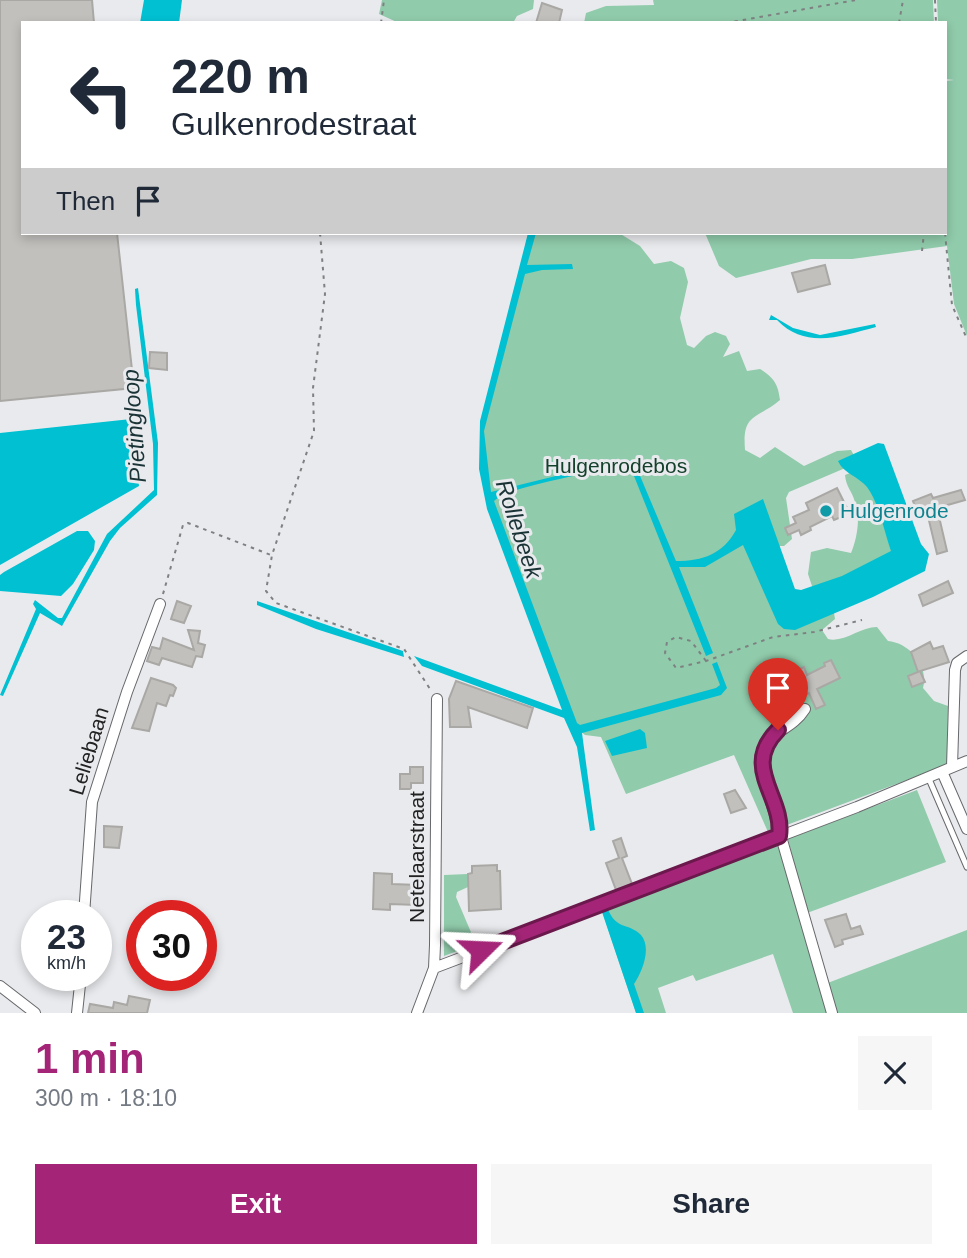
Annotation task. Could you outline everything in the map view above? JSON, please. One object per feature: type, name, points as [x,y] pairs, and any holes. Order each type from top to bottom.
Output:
[{"type":"street","name":"Leliebaan","points":[[85,900],[92,802],[127,692],[160,604]]},
{"type":"street","points":[[967,656],[957,663],[955,670],[947,770],[967,829]]},
{"type":"street","name":"Netelaarstraat","points":[[417,1013],[434,968],[436,699]]},
{"type":"street","points":[[806,709],[768,740],[762,752],[762,771],[832,1013]]},
{"type":"street","points":[[434,968],[929,779],[967,761]]},
{"type":"street","points":[[0,986],[36,1013]]},
{"type":"street","points":[[77,1013],[79,991]]},
{"type":"lane","points":[[929,779],[967,867]]},
{"type":"path","points":[[381,21],[384,0]]},
{"type":"path","points":[[737,21],[856,0]]},
{"type":"path","points":[[899,21],[903,0]]},
{"type":"path","points":[[935,0],[936,21]]},
{"type":"path","points":[[320,235],[325,294],[313,388],[314,432],[272,555],[266,583],[270,598],[276,603],[404,649],[436,699]]},
{"type":"path","points":[[922,251],[924,235]]},
{"type":"path","points":[[945,235],[952,305],[967,339]]},
{"type":"path","points":[[160,604],[183,525],[188,523],[272,555]]},
{"type":"path","points":[[706,661],[691,641],[676,637],[667,642],[665,653],[676,667],[706,661],[773,637],[814,632],[862,620]]},
{"type":"green space","points":[[382,0],[534,0],[533,9],[517,16],[514,21],[395,21],[379,14]]},
{"type":"green space","points":[[653,0],[933,0],[934,21],[584,21],[586,13],[606,6],[654,5]]},
{"type":"green space","points":[[937,0],[967,0],[967,336],[954,304],[947,246],[852,259],[811,259],[736,278],[719,266],[706,235],[947,235],[947,81],[954,80],[947,79],[947,21],[938,21]]},
{"type":"green space","name":"Hulgenrodebos","points":[[530,235],[622,235],[640,246],[654,264],[671,261],[684,268],[688,282],[680,318],[687,345],[694,348],[706,336],[715,332],[726,336],[730,344],[723,357],[739,351],[747,371],[760,369],[775,382],[778,390],[780,400],[748,423],[745,450],[760,458],[775,447],[804,466],[837,451],[851,450],[856,459],[850,466],[789,492],[786,498],[792,539],[784,546],[777,546],[765,578],[833,607],[835,619],[822,630],[828,639],[840,639],[864,629],[877,627],[888,641],[904,646],[916,657],[923,672],[923,688],[934,701],[948,706],[947,765],[768,832],[734,755],[626,794],[601,737],[585,735],[578,729],[489,498],[482,418]]},
{"type":"green space","points":[[858,470],[868,471],[894,552],[886,564],[813,589],[808,574],[811,552],[827,548],[851,553],[858,527],[858,514],[845,475]]},
{"type":"green space","points":[[917,790],[946,862],[807,913],[788,839]]},
{"type":"green space","points":[[779,836],[825,984],[967,930],[967,1013],[793,1013],[773,954],[696,981],[693,975],[658,988],[666,1013],[636,1013],[602,911],[603,904]]},
{"type":"green space","points":[[468,874],[468,887],[457,892],[456,897],[476,944],[444,956],[444,875]]},
{"type":"water","points":[[144,0],[182,0],[179,21],[140,21]]},
{"type":"water","points":[[527,235],[535,235],[527,265],[572,264],[573,269],[542,270],[525,274],[484,431],[491,492],[625,459],[623,463],[610,467],[517,490],[494,501],[577,723],[580,725],[716,688],[720,685],[712,664],[717,662],[727,688],[721,695],[582,733],[595,830],[590,831],[577,747],[564,718],[422,666],[414,656],[562,710],[487,509],[479,469],[480,421]]},
{"type":"water","points":[[138,288],[158,443],[157,495],[120,528],[110,541],[62,626],[40,613],[3,696],[0,695],[36,609],[33,604],[35,600],[58,618],[62,618],[107,534],[154,490],[153,444],[136,305],[135,289]]},
{"type":"water","points":[[771,315],[793,328],[820,335],[875,324],[876,327],[837,337],[812,338],[788,329],[777,320],[769,320]]},
{"type":"water","points":[[131,419],[139,486],[0,565],[0,433]]},
{"type":"water","points":[[878,443],[884,444],[921,544],[929,554],[925,571],[873,597],[795,630],[784,629],[778,624],[743,545],[705,567],[679,567],[713,653],[706,656],[628,461],[633,460],[635,464],[676,561],[703,558],[718,550],[736,530],[734,514],[763,499],[795,589],[801,590],[842,576],[891,551],[878,509],[867,487],[838,461]]},
{"type":"water","points":[[77,531],[88,531],[95,541],[94,550],[73,584],[61,596],[0,591],[0,575]]},
{"type":"water","points":[[257,601],[403,651],[404,657],[316,629],[257,605]]},
{"type":"water","points":[[640,729],[645,733],[647,748],[612,756],[605,741]]},
{"type":"water","points":[[607,907],[614,920],[636,931],[644,940],[645,960],[634,984],[644,1013],[636,1013],[601,909]]},
{"type":"building","points":[[0,0],[92,0],[94,21],[21,21],[21,235],[117,235],[134,388],[0,401]]},
{"type":"building","points":[[542,3],[562,10],[559,21],[537,21]]},
{"type":"building","points":[[825,265],[830,284],[798,292],[792,273]]},
{"type":"building","points":[[150,352],[167,353],[167,370],[149,368]]},
{"type":"building","name":"Hulgenrode","points":[[837,488],[847,508],[842,510],[844,516],[834,520],[832,516],[810,527],[811,530],[801,535],[799,530],[788,535],[785,528],[796,523],[793,517],[809,510],[806,503]]},
{"type":"building","points":[[961,490],[965,500],[937,508],[947,551],[937,554],[926,508],[917,512],[913,501],[931,494],[933,498]]},
{"type":"building","points":[[948,581],[953,593],[923,606],[919,595]]},
{"type":"building","points":[[177,601],[191,606],[184,623],[171,619]]},
{"type":"building","points":[[188,630],[200,631],[198,643],[205,645],[202,657],[196,656],[192,667],[162,658],[159,665],[147,661],[152,647],[160,649],[163,638],[194,650]]},
{"type":"building","points":[[930,642],[933,649],[943,646],[949,662],[920,671],[925,682],[912,687],[908,676],[918,672],[911,652]]},
{"type":"building","points":[[831,660],[840,678],[817,689],[825,705],[816,709],[809,693],[797,700],[789,686],[801,680],[796,671],[804,667],[807,675]]},
{"type":"building","points":[[151,678],[173,685],[176,688],[173,696],[170,695],[166,706],[157,703],[149,731],[132,728]]},
{"type":"building","points":[[456,681],[533,708],[527,728],[468,707],[471,727],[450,727],[449,699]]},
{"type":"building","points":[[410,767],[423,767],[423,783],[411,783],[411,789],[400,789],[400,774],[410,774]]},
{"type":"building","points":[[735,790],[746,808],[731,813],[724,794]]},
{"type":"building","points":[[104,826],[122,827],[119,848],[104,847]]},
{"type":"building","points":[[621,838],[627,856],[622,858],[632,884],[616,890],[606,863],[619,858],[613,841]]},
{"type":"building","points":[[497,865],[497,871],[500,871],[501,909],[469,911],[468,874],[472,873],[472,866]]},
{"type":"building","points":[[374,873],[392,874],[392,884],[418,885],[417,905],[390,904],[390,910],[373,909]]},
{"type":"building","points":[[846,914],[851,929],[860,926],[863,934],[842,940],[843,944],[835,947],[825,920]]},
{"type":"building","points":[[129,996],[150,1000],[147,1013],[88,1013],[90,1004],[113,1008],[114,1002],[127,1005]]},
{"type":"place","name":"Hulgenrode","points":[[826,511]]},
{"type":"route","points":[[481,950],[779,836],[780,826],[762,771],[762,752],[768,740],[778,730]]},
{"type":"water label","name":"Pietingloop","points":[[134,426]]},
{"type":"water label","name":"Rollebeek","points":[[519,529]]}]
